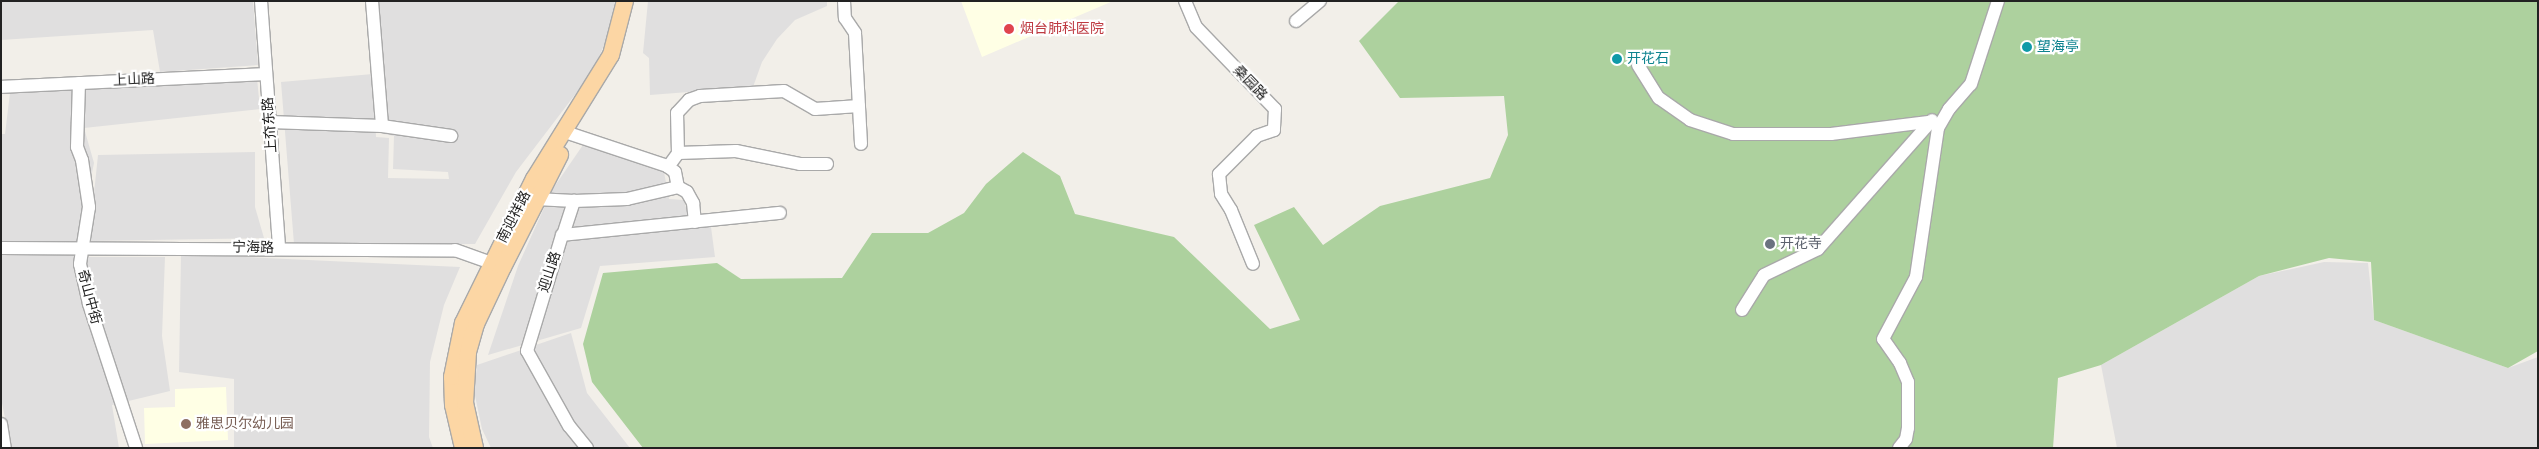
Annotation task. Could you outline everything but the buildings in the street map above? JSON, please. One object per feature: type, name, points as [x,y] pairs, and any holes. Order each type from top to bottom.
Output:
[{"type":"main road","name":"南迎祥路","points":[[475,448],[465,403],[464,377],[476,324],[497,264],[568,131],[611,56],[625,1]]},
{"type":"main road","name":"南迎祥路","points":[[463,448],[453,405],[455,351],[463,323],[536,199],[568,131],[622,56],[636,1]]},
{"type":"street","name":"上夼东路","points":[[261,1],[279,248]]},
{"type":"street","points":[[372,1],[382,126]]},
{"type":"street","points":[[844,1],[845,18],[855,33],[861,144]]},
{"type":"street","name":"桑园路","points":[[1184,1],[1196,27],[1275,109],[1274,130],[1257,136],[1219,174],[1221,194],[1231,210],[1253,264]]},
{"type":"street","points":[[1296,21],[1320,1]]},
{"type":"street","points":[[1899,448],[1906,439],[1908,428],[1908,382],[1900,364],[1882,339],[1916,276],[1938,128],[1949,109],[1971,84],[1998,1]]},
{"type":"street","points":[[1638,65],[1659,98],[1690,120],[1733,134],[1831,134],[1928,122]]},
{"type":"street","name":"上山路","points":[[1,87],[266,74]]},
{"type":"street","name":"奇山中街","points":[[79,83],[77,147],[82,160],[89,207],[80,264],[90,304],[136,448]]},
{"type":"street","points":[[668,167],[678,153],[677,113],[689,100],[700,96],[784,91],[815,109],[859,106]]},
{"type":"street","points":[[1742,310],[1764,275],[1818,249],[1928,122],[1949,109]]},
{"type":"street","points":[[270,122],[382,126],[451,136]]},
{"type":"street","points":[[568,131],[668,167],[675,172],[678,188]]},
{"type":"street","points":[[678,153],[736,151],[800,164],[827,164]]},
{"type":"street","points":[[536,199],[574,201],[626,199],[678,188],[687,192],[693,203],[694,222]]},
{"type":"street","points":[[564,232],[574,201]]},
{"type":"street","name":"迎山路","points":[[587,448],[569,426],[526,351],[562,235],[780,213]]},
{"type":"street","name":"宁海路","points":[[1,248],[84,246],[456,250],[497,264]]},
{"type":"street","points":[[1,424],[5,448]]},
{"type":"shaded area","points":[[1,1],[253,1],[258,65],[160,72],[153,30],[1,40]]},
{"type":"shaded area","points":[[378,1],[615,1],[607,38],[593,71],[516,172],[475,244],[294,244],[281,82],[373,74],[376,137],[389,138],[388,178],[449,179],[448,172],[393,169],[394,136],[384,134]]},
{"type":"shaded area","points":[[648,1],[827,1],[827,6],[795,20],[777,39],[762,62],[753,87],[650,95],[649,58],[643,53]]},
{"type":"shaded area","name":"烟台肺科医院","points":[[961,1],[1113,1],[982,57]]},
{"type":"shaded area","points":[[257,78],[260,109],[84,128],[94,163],[75,257],[165,257],[162,336],[170,391],[112,405],[119,448],[11,448],[1,398],[1,134],[5,134],[10,93]]},
{"type":"shaded area","points":[[585,142],[664,172],[669,199],[684,200],[691,227],[711,227],[715,257],[600,266],[581,328],[488,355],[518,266],[552,190]]},
{"type":"shaded area","points":[[255,152],[255,207],[264,238],[89,241],[98,155]]},
{"type":"shaded area","points":[[181,254],[460,267],[444,305],[430,362],[429,437],[433,448],[234,448],[234,379],[179,372]]},
{"type":"shaded area","points":[[2324,262],[2368,263],[2374,320],[2508,368],[2538,357],[2538,448],[2117,448],[2101,365],[2259,276]]},
{"type":"shaded area","points":[[571,333],[587,393],[630,448],[491,448],[482,429],[474,391],[477,365]]},
{"type":"shaded area","name":"雅思贝尔幼儿园","points":[[226,387],[228,440],[145,444],[144,408],[175,407],[175,389]]},
{"type":"green space","points":[[1399,1],[2538,1],[2538,351],[2508,368],[2374,320],[2371,262],[2329,258],[2259,276],[2101,365],[2058,378],[2053,448],[643,448],[592,382],[583,344],[603,273],[717,263],[741,279],[842,278],[872,233],[928,233],[964,213],[986,184],[1023,152],[1060,176],[1075,214],[1174,237],[1270,329],[1300,320],[1254,225],[1294,207],[1323,245],[1380,206],[1490,178],[1508,135],[1504,96],[1400,98],[1359,41]]},
{"type":"place","name":"烟台肺科医院","points":[[1009,29]]},
{"type":"place","name":"望海亭","points":[[2027,47]]},
{"type":"place","name":"开花石","points":[[1617,59]]},
{"type":"place","name":"开花寺","points":[[1770,244]]},
{"type":"place","name":"雅思贝尔幼儿园","points":[[186,424]]}]
